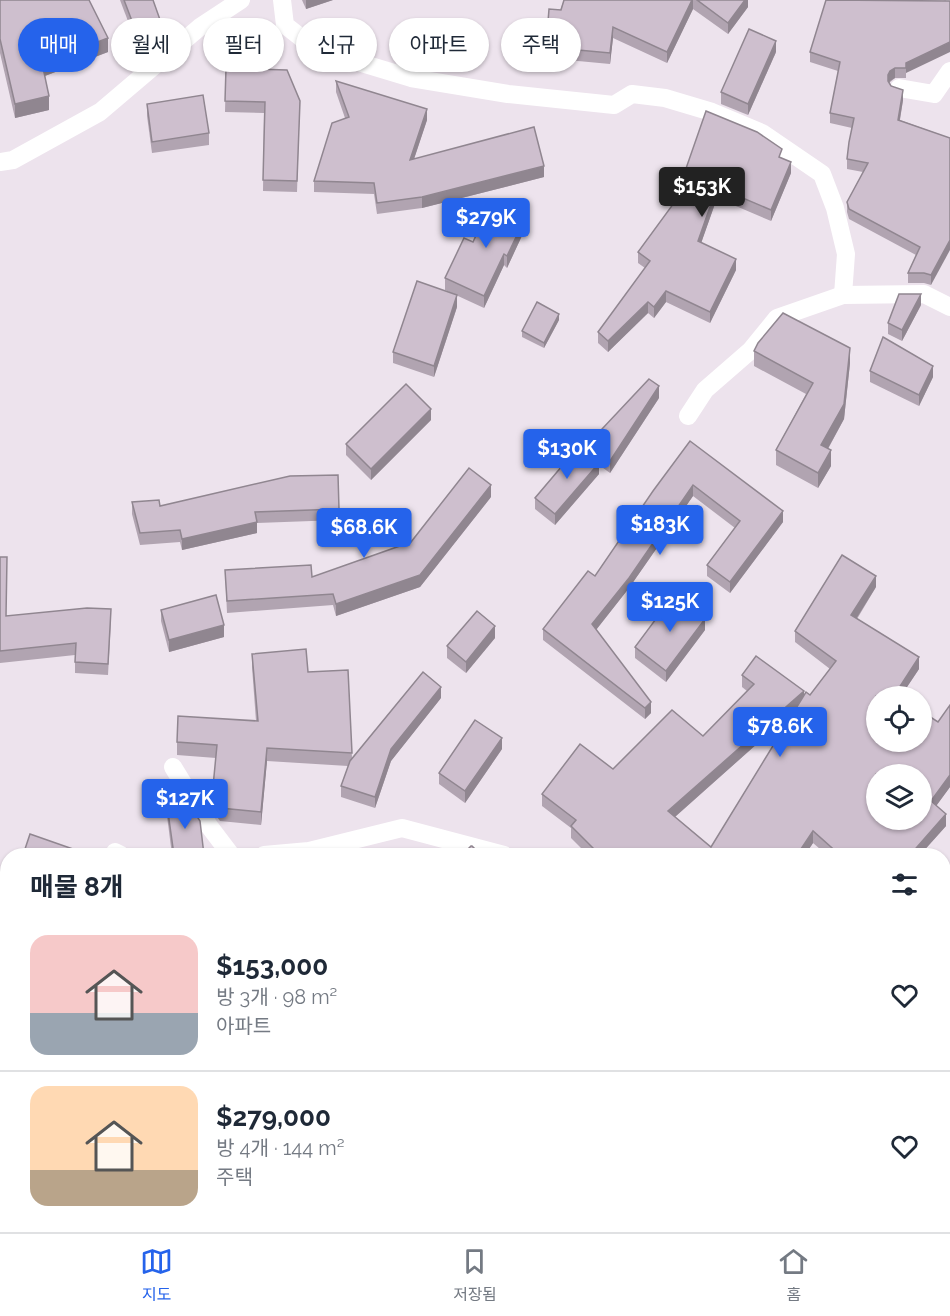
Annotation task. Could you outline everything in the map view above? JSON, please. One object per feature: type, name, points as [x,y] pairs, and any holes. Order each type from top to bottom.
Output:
[{"type":"street","points":[[0,162],[13,159],[100,112],[200,27],[241,0]]},
{"type":"street","points":[[282,0],[285,25],[313,47],[411,78],[508,94],[614,105],[632,94],[665,98],[712,112],[762,133],[822,174],[835,208],[846,254],[843,295]]},
{"type":"street","points":[[899,88],[934,94],[950,71]]},
{"type":"street","points":[[688,416],[705,390],[751,350],[777,318],[843,295],[924,294],[950,307]]},
{"type":"street","points":[[174,767],[209,826],[226,848]]},
{"type":"street","points":[[321,848],[402,828],[478,848]]},
{"type":"building","points":[[0,0],[89,0],[98,18],[18,18],[18,72],[44,72],[49,96],[15,104],[0,39]]},
{"type":"building","points":[[124,0],[153,0],[159,18],[131,18]]},
{"type":"building","points":[[564,0],[692,0],[667,52],[613,27],[610,53],[581,50],[581,18],[548,18],[549,9],[561,10]]},
{"type":"building","points":[[697,0],[745,0],[728,23]]},
{"type":"building","points":[[826,0],[950,1],[950,42],[906,63],[906,68],[895,68],[888,75],[891,86],[903,90],[898,120],[950,138],[950,240],[931,275],[908,273],[920,247],[849,209],[847,202],[868,163],[847,159],[854,118],[830,113],[840,62],[810,52]]},
{"type":"building","points":[[99,20],[108,38],[99,41]]},
{"type":"building","points":[[749,29],[776,41],[748,104],[721,92]]},
{"type":"building","points":[[287,70],[300,101],[297,181],[263,180],[265,102],[225,101],[226,72],[284,72]]},
{"type":"building","points":[[336,81],[427,109],[410,160],[534,127],[544,166],[422,197],[377,203],[374,183],[314,181],[332,123],[349,117]]},
{"type":"building","points":[[203,95],[209,133],[152,142],[147,104]]},
{"type":"building","points":[[706,111],[757,132],[782,149],[779,157],[791,162],[771,210],[717,187],[698,241],[736,259],[710,312],[666,291],[654,307],[648,302],[608,341],[598,332],[650,261],[638,252],[674,203]]},
{"type":"building","points":[[492,200],[526,216],[507,256],[504,254],[484,296],[445,278],[464,238],[473,242]]},
{"type":"building","points":[[417,281],[457,295],[434,366],[393,352]]},
{"type":"building","points":[[899,294],[921,294],[902,330],[888,323]]},
{"type":"building","points":[[537,302],[559,314],[544,343],[522,331]]},
{"type":"building","points":[[783,313],[850,348],[844,404],[821,445],[831,450],[818,473],[776,450],[813,383],[754,351]]},
{"type":"building","points":[[883,337],[933,366],[919,395],[870,371]]},
{"type":"building","points":[[649,379],[659,386],[610,461],[586,446]]},
{"type":"building","points":[[406,384],[431,409],[371,469],[346,444]]},
{"type":"building","points":[[690,441],[783,511],[730,582],[707,565],[740,521],[693,485],[629,578],[592,624],[651,702],[645,708],[543,629],[588,571],[595,576]]},
{"type":"building","points":[[579,446],[599,463],[555,514],[535,498]]},
{"type":"building","points":[[469,468],[491,485],[420,575],[336,604],[333,594],[227,601],[225,570],[311,565],[312,577],[411,542]]},
{"type":"building","points":[[338,475],[339,509],[255,512],[257,522],[182,539],[180,530],[140,533],[132,502],[159,500],[160,506],[290,476]]},
{"type":"building","points":[[842,555],[876,576],[851,615],[919,657],[900,686],[866,686],[866,752],[932,752],[932,718],[938,722],[950,705],[950,775],[932,800],[932,764],[866,764],[866,830],[932,830],[916,848],[832,848],[813,831],[802,848],[593,848],[571,826],[576,820],[542,794],[580,744],[613,769],[672,710],[703,736],[754,684],[742,675],[756,656],[804,691],[668,811],[711,847],[806,692],[810,695],[836,661],[795,631]]},
{"type":"building","points":[[0,557],[7,557],[6,616],[87,608],[111,609],[108,664],[75,662],[76,643],[0,651]]},
{"type":"building","points":[[216,595],[224,625],[169,640],[161,610]]},
{"type":"building","points":[[673,596],[705,619],[666,671],[635,647]]},
{"type":"building","points":[[477,611],[495,626],[466,662],[447,646]]},
{"type":"building","points":[[306,649],[308,672],[348,670],[352,753],[267,748],[261,812],[220,808],[212,797],[217,745],[177,742],[178,716],[258,721],[252,654]]},
{"type":"building","points":[[423,672],[441,687],[391,749],[375,797],[341,786],[350,761]]},
{"type":"building","points":[[475,720],[502,738],[465,791],[439,773]]},
{"type":"building","points":[[188,802],[200,821],[203,848],[173,848],[167,805]]},
{"type":"building","points":[[932,802],[946,814],[932,830]]},
{"type":"building","points":[[30,834],[70,848],[25,848]]}]
